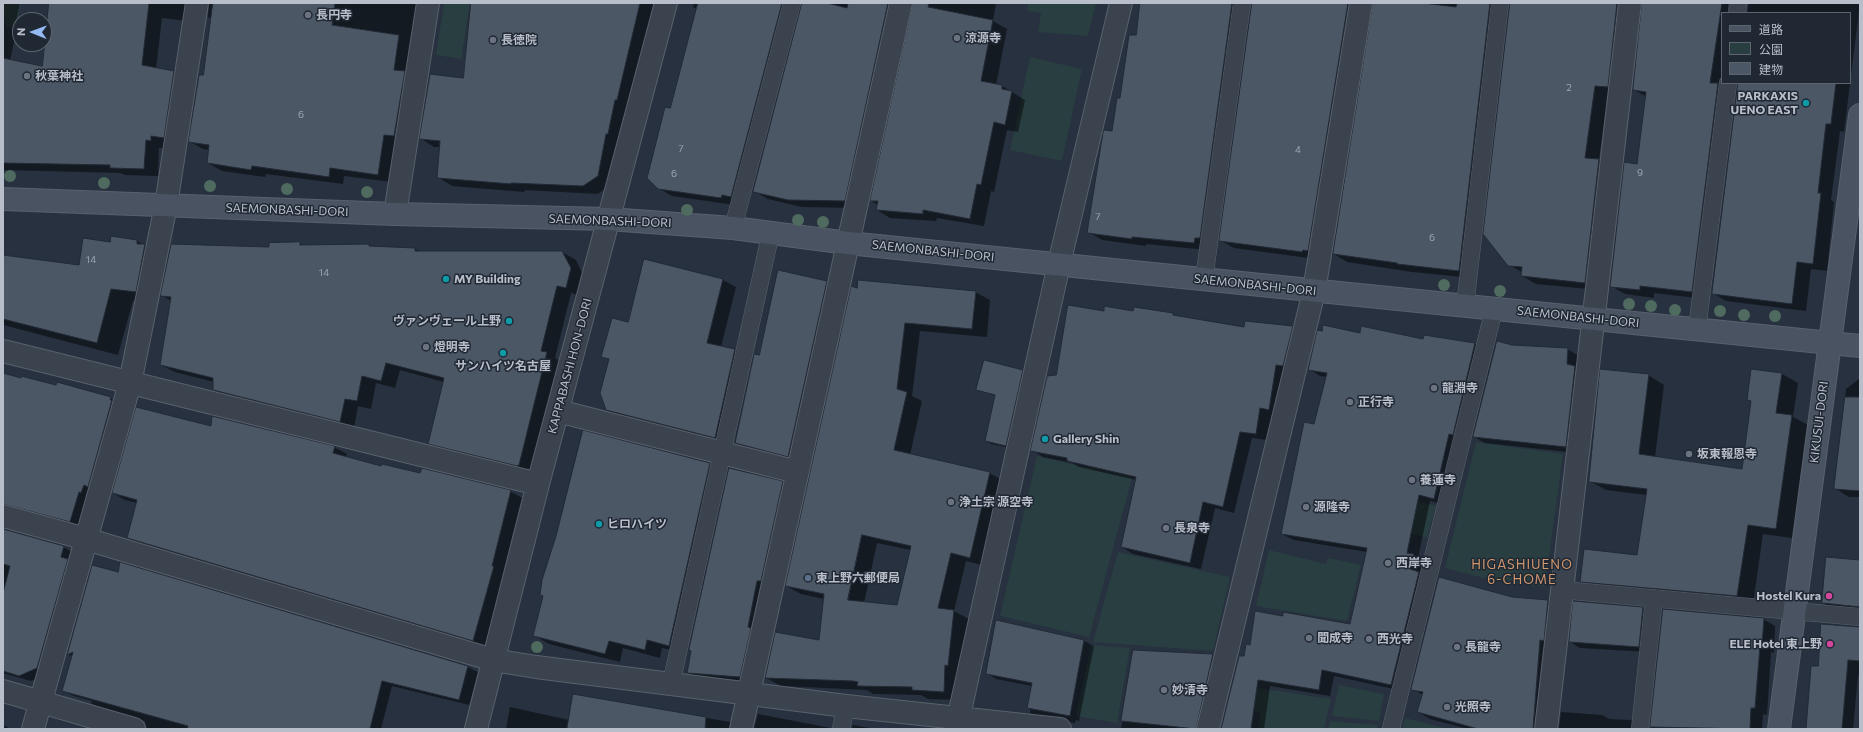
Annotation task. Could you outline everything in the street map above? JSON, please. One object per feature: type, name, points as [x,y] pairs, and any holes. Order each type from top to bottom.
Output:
[{"type":"street","points":[[33,729],[130,383],[166,205],[197,3]]},
{"type":"street","points":[[396,214],[428,3]]},
{"type":"street","name":"KAPPABASHI HON-DORI","points":[[476,729],[492,660],[538,484],[666,3]]},
{"type":"street","points":[[741,729],[901,3]]},
{"type":"street","points":[[958,723],[1060,264],[1121,3]]},
{"type":"street","points":[[1208,729],[1314,291],[1361,3]]},
{"type":"street","points":[[1546,729],[1630,3]]},
{"type":"street","name":"KIKUSUI-DORI","points":[[1779,729],[1860,115]]},
{"type":"street","name":"SAEMONBASHI-DORI","points":[[3,199],[396,214],[608,219],[733,228],[848,242],[1314,291],[1860,346]]},
{"type":"street","points":[[3,351],[538,484]]},
{"type":"street","points":[[558,411],[797,472]]},
{"type":"street","points":[[3,516],[86,539],[492,660],[521,666],[846,706],[958,723],[1060,729]]},
{"type":"street","points":[[3,691],[134,729]]},
{"type":"lane","points":[[733,228],[792,3]]},
{"type":"lane","points":[[1204,279],[1242,3]]},
{"type":"lane","points":[[1465,306],[1500,3]]},
{"type":"lane","points":[[1696,329],[1728,84]]},
{"type":"lane","points":[[671,684],[771,232]]},
{"type":"lane","points":[[1391,729],[1494,309]]},
{"type":"lane","points":[[1562,590],[1860,617]]},
{"type":"lane","points":[[1640,729],[1654,598]]},
{"type":"lane","points":[[841,729],[846,706]]},
{"type":"green space","points":[[3,3],[21,3],[19,12],[12,12],[12,27],[7,28],[3,13]]},
{"type":"green space","points":[[444,3],[470,3],[461,59],[436,55]]},
{"type":"green space","points":[[1028,3],[1096,3],[1088,36],[1038,32],[1041,13],[1027,11]]},
{"type":"green space","points":[[1030,57],[1082,69],[1062,161],[1010,150]]},
{"type":"green space","points":[[1476,442],[1563,454],[1545,587],[1499,582],[1445,568]]},
{"type":"green space","points":[[1037,456],[1132,478],[1089,637],[1000,616]]},
{"type":"green space","points":[[1385,492],[1436,506],[1427,538],[1377,524]]},
{"type":"green space","points":[[1269,550],[1326,564],[1328,558],[1361,565],[1347,621],[1256,606]]},
{"type":"green space","points":[[1118,552],[1230,577],[1213,651],[1093,642]]},
{"type":"green space","points":[[1091,645],[1130,648],[1117,723],[1076,716]]},
{"type":"green space","points":[[1238,685],[1331,699],[1324,729],[1258,729],[1260,712],[1232,708]]},
{"type":"green space","points":[[1339,685],[1384,694],[1379,721],[1332,716]]},
{"type":"green space","points":[[1405,718],[1449,729],[1402,729]]},
{"type":"green space","points":[[1330,721],[1378,725],[1377,729],[1328,729]]},
{"type":"building","points":[[49,3],[149,3],[142,65],[174,71],[164,138],[151,136],[151,141],[146,140],[144,169],[110,168],[110,165],[3,163],[3,58],[42,66],[44,52],[52,52],[52,12],[48,12]]},
{"type":"building","points":[[213,3],[335,3],[332,25],[399,35],[394,70],[405,71],[394,136],[384,135],[378,175],[330,168],[329,177],[252,166],[251,170],[207,163],[209,145],[188,142],[199,75],[203,75]]},
{"type":"building","points":[[471,3],[640,3],[617,100],[615,100],[608,134],[606,134],[598,176],[583,186],[511,184],[437,178],[440,141],[419,139],[430,74],[463,78]]},
{"type":"building","points":[[698,3],[782,3],[731,197],[722,195],[721,198],[658,189],[647,178],[665,107],[670,108]]},
{"type":"building","points":[[802,3],[827,3],[847,8],[848,3],[888,3],[845,201],[788,200],[753,192]]},
{"type":"building","points":[[913,3],[929,3],[928,7],[993,20],[981,81],[1002,85],[1002,89],[1012,91],[1005,125],[994,122],[981,185],[977,184],[970,219],[923,210],[923,214],[876,210],[878,201],[870,201]]},
{"type":"building","points":[[1140,3],[1232,3],[1200,238],[1195,238],[1194,243],[1132,237],[1132,239],[1087,233],[1103,132],[1104,130],[1112,131],[1117,98],[1120,98],[1129,35],[1136,35]]},
{"type":"building","points":[[1252,3],[1348,3],[1308,251],[1303,250],[1302,252],[1219,241]]},
{"type":"building","points":[[1373,3],[1423,3],[1456,7],[1457,3],[1490,3],[1459,271],[1397,264],[1333,254]]},
{"type":"building","points":[[1510,3],[1617,3],[1608,87],[1595,86],[1585,158],[1599,159],[1585,283],[1521,276],[1522,267],[1508,266],[1483,234]]},
{"type":"building","points":[[1642,3],[1722,3],[1710,83],[1718,83],[1692,292],[1640,286],[1640,290],[1610,287],[1624,162],[1637,164],[1646,92],[1633,90]]},
{"type":"building","points":[[1738,84],[1836,84],[1831,124],[1826,124],[1818,193],[1821,193],[1813,264],[1797,262],[1792,304],[1712,294]]},
{"type":"building","points":[[111,236],[137,240],[137,244],[145,244],[136,292],[111,289],[97,343],[3,319],[3,255],[79,265],[83,238],[110,242]]},
{"type":"building","points":[[300,242],[300,245],[369,244],[369,246],[415,248],[415,251],[562,251],[571,268],[566,288],[557,286],[541,351],[547,352],[519,465],[517,466],[428,444],[444,378],[386,363],[381,381],[362,376],[357,401],[345,399],[340,422],[213,390],[213,378],[160,365],[171,297],[160,296],[171,244],[269,247],[269,243]]},
{"type":"building","points":[[644,259],[723,279],[707,343],[735,349],[715,438],[606,410],[600,393],[609,359],[601,357],[612,318],[628,322]]},
{"type":"building","points":[[778,270],[827,281],[788,457],[735,443],[754,354],[759,355]]},
{"type":"building","points":[[858,280],[976,291],[972,329],[905,323],[897,389],[907,392],[894,450],[990,472],[970,558],[951,553],[938,608],[954,610],[948,666],[945,665],[944,692],[912,690],[912,687],[857,686],[858,682],[853,681],[765,678],[775,632],[819,640],[824,594],[785,586],[851,286],[857,288]],"holes":[[[862,535],[911,546],[897,605],[848,600]]]},
{"type":"building","points":[[1068,305],[1104,311],[1104,306],[1133,311],[1134,307],[1244,327],[1245,321],[1293,326],[1283,366],[1276,365],[1269,410],[1260,408],[1256,434],[1240,432],[1223,507],[1203,502],[1190,563],[1121,547],[1136,477],[1067,461],[1067,458],[1030,451],[1047,376],[1056,375]]},
{"type":"building","points":[[1323,325],[1360,333],[1361,326],[1423,339],[1424,335],[1475,343],[1453,435],[1449,434],[1434,499],[1419,495],[1407,553],[1414,554],[1410,569],[1419,572],[1391,685],[1322,670],[1319,690],[1258,680],[1251,729],[1221,729],[1239,656],[1244,656],[1246,644],[1250,645],[1255,611],[1283,616],[1283,612],[1350,624],[1367,548],[1281,534],[1304,422],[1314,424],[1327,373],[1308,370],[1317,330],[1322,331]]},
{"type":"building","points":[[1497,341],[1512,345],[1568,348],[1567,364],[1575,366],[1566,447],[1473,437]]},
{"type":"building","points":[[984,360],[1023,370],[1006,446],[985,441],[995,395],[976,390]]},
{"type":"building","points":[[1600,369],[1649,374],[1639,454],[1742,469],[1751,401],[1747,400],[1751,369],[1782,373],[1776,413],[1792,415],[1776,529],[1748,525],[1737,596],[1580,582],[1584,549],[1637,555],[1647,489],[1589,482]]},
{"type":"building","points":[[3,373],[56,385],[57,382],[111,397],[110,400],[112,400],[88,487],[84,485],[81,493],[79,492],[70,522],[3,504]]},
{"type":"building","points":[[1845,397],[1860,397],[1860,491],[1834,489]]},
{"type":"building","points":[[136,407],[211,426],[212,416],[335,446],[333,453],[381,466],[382,464],[420,473],[422,468],[511,490],[492,566],[494,566],[473,641],[127,538],[137,500],[112,493]]},
{"type":"building","points":[[583,430],[710,463],[669,646],[647,640],[645,650],[609,641],[605,654],[533,636],[543,596],[540,595],[542,580],[556,536]]},
{"type":"building","points":[[729,468],[783,481],[761,581],[757,581],[748,627],[751,628],[740,677],[687,673],[691,651],[689,650]]},
{"type":"building","points":[[3,529],[64,546],[61,557],[68,559],[37,668],[19,676],[3,671],[3,593],[10,566],[3,564]]},
{"type":"building","points":[[1826,557],[1860,560],[1860,607],[1822,603]]},
{"type":"building","points":[[120,562],[468,666],[459,700],[382,681],[370,729],[187,729],[188,726],[62,691],[73,652],[67,655],[92,565],[118,572]]},
{"type":"building","points":[[1439,577],[1512,597],[1548,600],[1544,641],[1540,640],[1533,729],[1478,729],[1417,712],[1423,692],[1411,690]]},
{"type":"building","points":[[1573,601],[1643,607],[1639,647],[1569,642]]},
{"type":"building","points":[[1663,609],[1764,618],[1755,708],[1751,708],[1750,729],[1650,727]]},
{"type":"building","points":[[996,620],[1084,640],[1070,716],[1027,708],[1032,683],[986,674]]},
{"type":"building","points":[[1821,624],[1860,627],[1860,661],[1848,660],[1842,729],[1806,729],[1811,666],[1818,666]]},
{"type":"building","points":[[1133,650],[1213,654],[1196,729],[1121,721]]},
{"type":"building","points":[[573,694],[706,717],[705,729],[567,729]]},
{"type":"place","name":"長円寺","points":[[308,15]]},
{"type":"place","name":"涼源寺","points":[[957,38]]},
{"type":"place","name":"長徳院","points":[[493,40]]},
{"type":"place","name":"秋葉神社","points":[[27,76]]},
{"type":"place","name":"PARKAXIS UENO EAST","points":[[1806,103]]},
{"type":"place","name":"MY Building","points":[[446,279]]},
{"type":"place","name":"ヴァンヴェール上野","points":[[509,321]]},
{"type":"place","name":"燈明寺","points":[[426,347]]},
{"type":"place","name":"サンハイツ名古屋","points":[[503,353]]},
{"type":"place","name":"龍淵寺","points":[[1434,388]]},
{"type":"place","name":"正行寺","points":[[1350,402]]},
{"type":"place","name":"Gallery Shin","points":[[1045,439]]},
{"type":"place","name":"坂東報恩寺","points":[[1689,454]]},
{"type":"place","name":"養蓮寺","points":[[1412,480]]},
{"type":"place","name":"浄土宗 源空寺","points":[[951,502]]},
{"type":"place","name":"源隆寺","points":[[1306,507]]},
{"type":"place","name":"ヒロハイツ","points":[[599,524]]},
{"type":"place","name":"長泉寺","points":[[1166,528]]},
{"type":"place","name":"西岸寺","points":[[1388,563]]},
{"type":"place","name":"東上野六郵便局","points":[[808,578]]},
{"type":"place","name":"Hostel Kura","points":[[1829,596]]},
{"type":"place","name":"聞成寺","points":[[1309,638]]},
{"type":"place","name":"西光寺","points":[[1369,639]]},
{"type":"place","name":"ELE Hotel 東上野","points":[[1830,644]]},
{"type":"place","name":"長龍寺","points":[[1457,647]]},
{"type":"place","name":"妙清寺","points":[[1164,690]]},
{"type":"place","name":"光照寺","points":[[1447,707]]},
{"type":"district","name":"HIGASHIUENO 6-CHOME","points":[[1522,572]]}]
